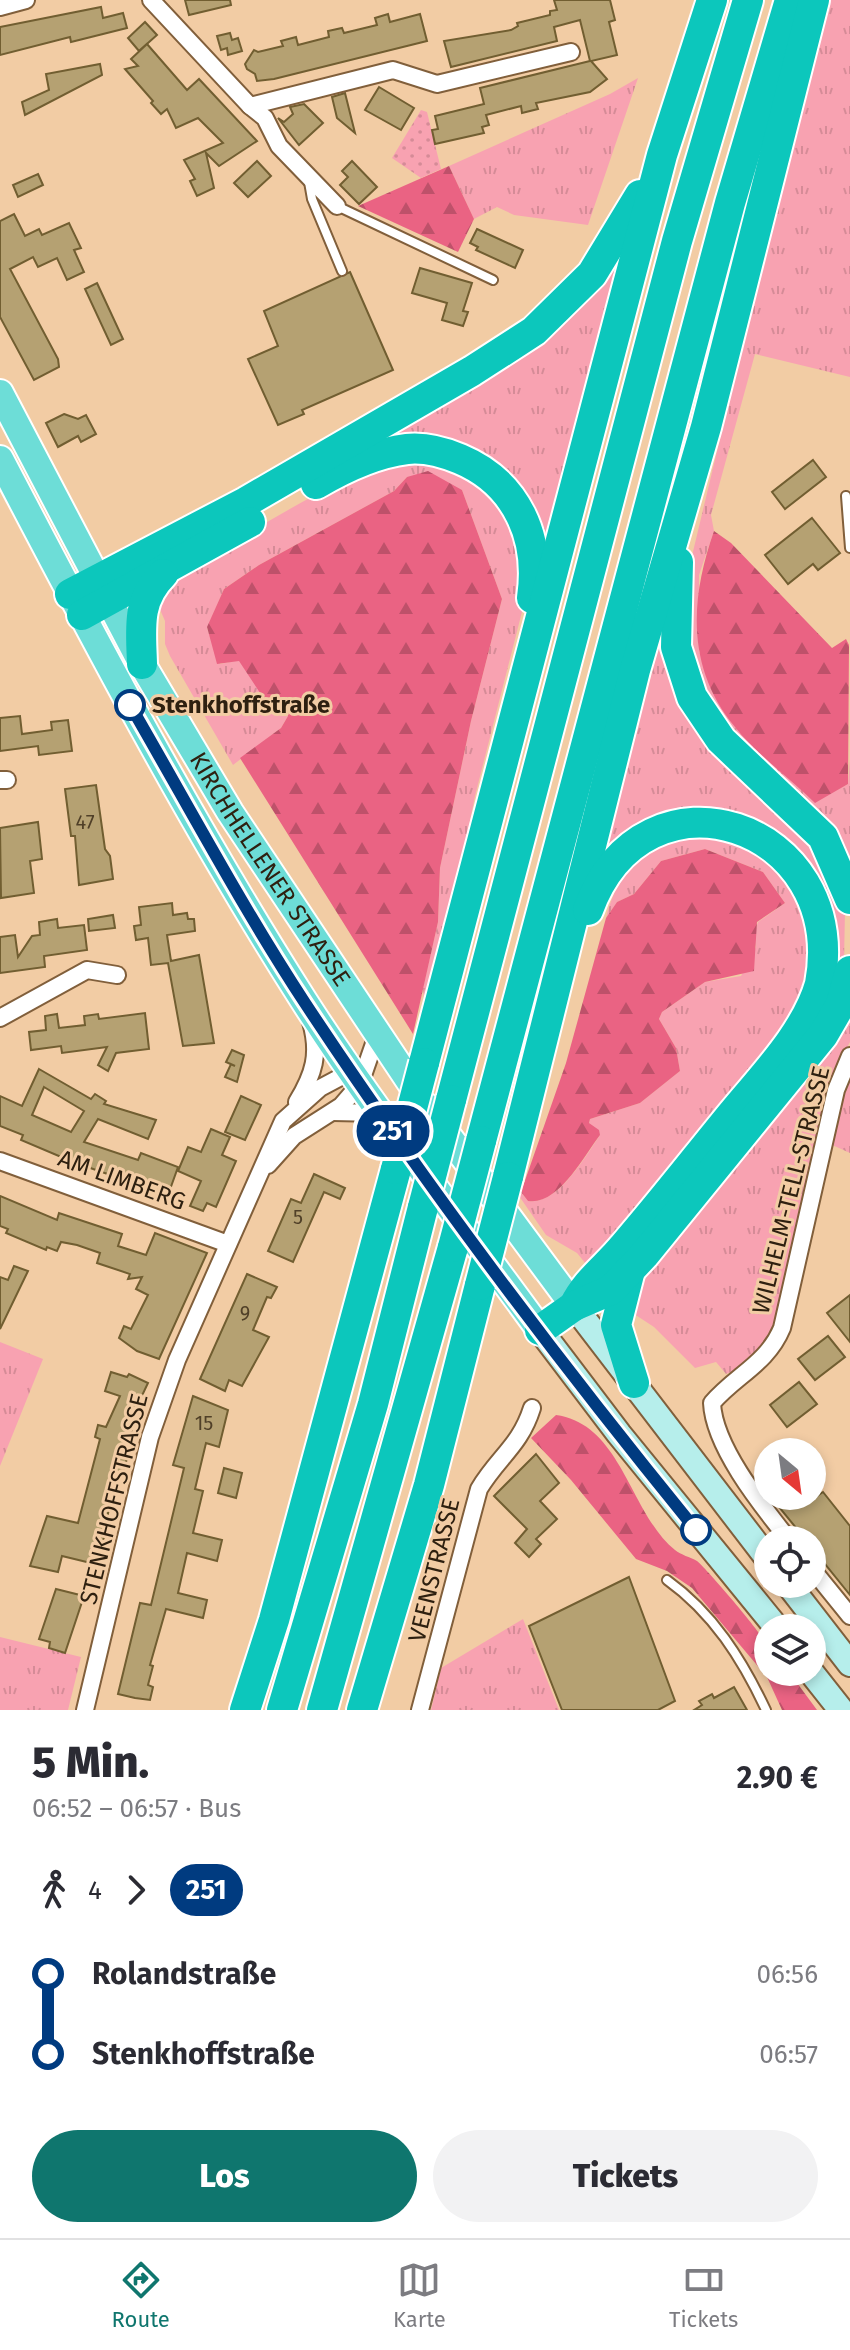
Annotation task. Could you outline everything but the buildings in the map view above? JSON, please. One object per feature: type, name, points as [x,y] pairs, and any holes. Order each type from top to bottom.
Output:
[{"type":"highway","points":[[282,1710],[373,1404],[423,1207],[425,1090],[515,710],[662,155],[712,0]]},
{"type":"highway","points":[[245,1710],[274,1620],[396,1169],[425,1090],[748,0]]},
{"type":"highway","points":[[322,1710],[453,1247],[722,233],[790,0]]},
{"type":"highway","points":[[362,1710],[429,1485],[635,670],[706,427],[783,133],[814,0]]},
{"type":"highway","points":[[89,598],[472,371],[534,331],[592,274],[662,155]]},
{"type":"highway","points":[[706,427],[678,560],[676,647],[684,675],[692,697],[721,740],[823,837],[839,867],[850,899]]},
{"type":"highway","points":[[89,598],[167,571],[325,479],[365,460],[408,449],[447,453],[480,469],[502,486],[514,499],[529,534],[534,586],[512,683],[515,710]]},
{"type":"highway","points":[[142,664],[141,607],[149,588],[167,571]]},
{"type":"highway","points":[[546,1025],[596,887],[615,865],[659,832],[683,823],[710,821],[761,833],[796,862],[817,896],[826,939],[825,965],[808,1013],[760,1080],[621,1250],[582,1288],[574,1306]]},
{"type":"highway","points":[[540,1330],[574,1306],[601,1297],[630,1270],[823,1035],[841,1004],[850,971]]},
{"type":"highway","points":[[630,1270],[616,1325],[634,1383]]},
{"type":"main road","name":"KIRCHHELLENER STRASSE","points":[[0,393],[89,598],[130,705],[304,1002],[360,1075],[379,1113],[540,1330],[619,1434],[766,1614]]},
{"type":"main road","name":"KIRCHHELLENER STRASSE","points":[[0,459],[89,598],[142,664],[270,876],[377,1035],[425,1090],[574,1306],[754,1541]]},
{"type":"main road","name":"KIRCHHELLENER STRASSE","points":[[360,1075],[384,1073],[425,1090]]},
{"type":"main road","points":[[799,1598],[850,1664]]},
{"type":"main road","points":[[822,1686],[841,1710]]},
{"type":"street","points":[[0,7],[26,0]]},
{"type":"street","points":[[151,0],[250,106],[265,118],[279,146],[337,206]]},
{"type":"street","points":[[250,106],[393,70],[437,84],[571,52]]},
{"type":"street","points":[[0,1018],[87,970],[117,975]]},
{"type":"street","name":"KIRCHHELLENER STRASSE","points":[[283,1121],[310,1080],[316,1059],[317,1048],[304,1002]]},
{"type":"street","name":"STENKHOFFSTRASSE","points":[[262,1172],[294,1136],[333,1112],[360,1075],[377,1035]]},
{"type":"street","name":"WILHELM-TELL-STRASSE","points":[[778,1526],[753,1494],[713,1418],[712,1403],[755,1369],[777,1341],[836,1090],[850,1056]]},
{"type":"street","name":"STENKHOFFSTRASSE","points":[[85,1710],[150,1437],[177,1360],[283,1121],[320,1088],[360,1075]]},
{"type":"street","points":[[333,1112],[379,1113]]},
{"type":"street","name":"AM LIMBERG","points":[[0,1161],[228,1244]]},
{"type":"street","name":"VEENSTRASSE","points":[[420,1710],[479,1489],[488,1473],[524,1434],[532,1408]]},
{"type":"street","points":[[826,1586],[850,1616]]},
{"type":"lane","points":[[308,177],[312,199],[342,271]]},
{"type":"lane","points":[[337,206],[493,280]]},
{"type":"lane","points":[[846,496],[850,548]]},
{"type":"lane","points":[[667,1580],[694,1600],[720,1629],[766,1710]]},
{"type":"green space","points":[[825,0],[850,0],[850,377],[755,354],[711,515],[714,531],[699,575],[699,652],[792,780],[815,802],[848,784],[850,760],[850,870],[709,708],[687,644],[691,560]]},
{"type":"green space","points":[[638,78],[588,225],[514,215],[497,207],[474,219],[449,166],[610,94]]},
{"type":"green space","points":[[421,110],[427,112],[441,169],[421,178],[392,158]]},
{"type":"green space","points":[[449,166],[474,219],[458,252],[358,206]]},
{"type":"green space","points":[[629,234],[545,565],[506,477],[363,452],[497,365]]},
{"type":"green space","points":[[394,458],[468,470],[517,522],[525,600],[475,796],[452,911],[425,1011],[423,988],[438,922],[440,868],[471,721],[502,599],[462,490],[407,477],[394,491],[259,565],[224,589],[207,628],[220,664],[239,660],[270,703],[282,705],[288,716],[281,728],[233,765],[170,656],[165,644],[165,621],[155,598],[187,571],[246,534],[337,483]]},
{"type":"green space","points":[[428,471],[462,490],[502,599],[471,721],[440,868],[438,922],[413,1034],[240,758],[281,728],[288,716],[282,705],[266,702],[239,661],[217,664],[207,627],[224,589],[259,565],[394,491],[407,477]]},
{"type":"green space","points":[[714,531],[731,543],[832,648],[846,639],[849,645],[848,784],[815,803],[763,757],[735,727],[708,681],[700,657],[697,607],[700,582]]},
{"type":"green space","points":[[665,623],[674,665],[801,823],[845,911],[844,961],[829,1007],[833,919],[820,883],[739,820],[601,864]]},
{"type":"green space","points":[[684,837],[742,839],[800,885],[813,978],[781,1035],[599,1258],[586,1264],[577,1253],[546,1235],[519,1196],[521,1192],[528,1201],[539,1201],[560,1188],[600,1135],[589,1123],[590,1119],[640,1103],[680,1071],[676,1048],[659,1019],[662,1012],[705,982],[741,976],[756,947],[754,935],[758,922],[785,903],[763,872],[705,849],[661,861],[634,894],[617,902],[606,918],[617,888],[633,866],[655,850]]},
{"type":"green space","points":[[705,849],[763,872],[785,903],[757,922],[754,971],[705,982],[662,1012],[659,1019],[676,1048],[680,1071],[640,1103],[590,1119],[589,1123],[599,1130],[600,1135],[569,1178],[550,1196],[528,1201],[521,1192],[566,1063],[606,918],[617,902],[634,894],[661,861]]},
{"type":"green space","points":[[850,998],[850,1042],[842,1057],[772,1338],[736,1376],[733,1371],[726,1374],[716,1362],[695,1368],[654,1327],[631,1312],[643,1273]]},
{"type":"green space","points":[[850,1073],[850,1153],[830,1144]]},
{"type":"green space","points":[[0,1342],[43,1359],[0,1466]]},
{"type":"green space","points":[[556,1415],[578,1422],[596,1435],[611,1452],[660,1534],[675,1550],[697,1561],[754,1627],[754,1662],[692,1588],[667,1571],[636,1559],[571,1480],[531,1438]]},
{"type":"green space","points":[[523,1619],[559,1710],[431,1710],[441,1668]]},
{"type":"green space","points":[[0,1637],[81,1657],[68,1710],[0,1710]]},
{"type":"green space","points":[[771,1686],[799,1686],[817,1710],[782,1710]]},
{"type":"bus line","name":"251","points":[[130,705],[304,1002],[379,1113],[604,1415],[696,1530]]},
{"type":"place","name":"Stenkhoffstraße","points":[[130,705]]}]
